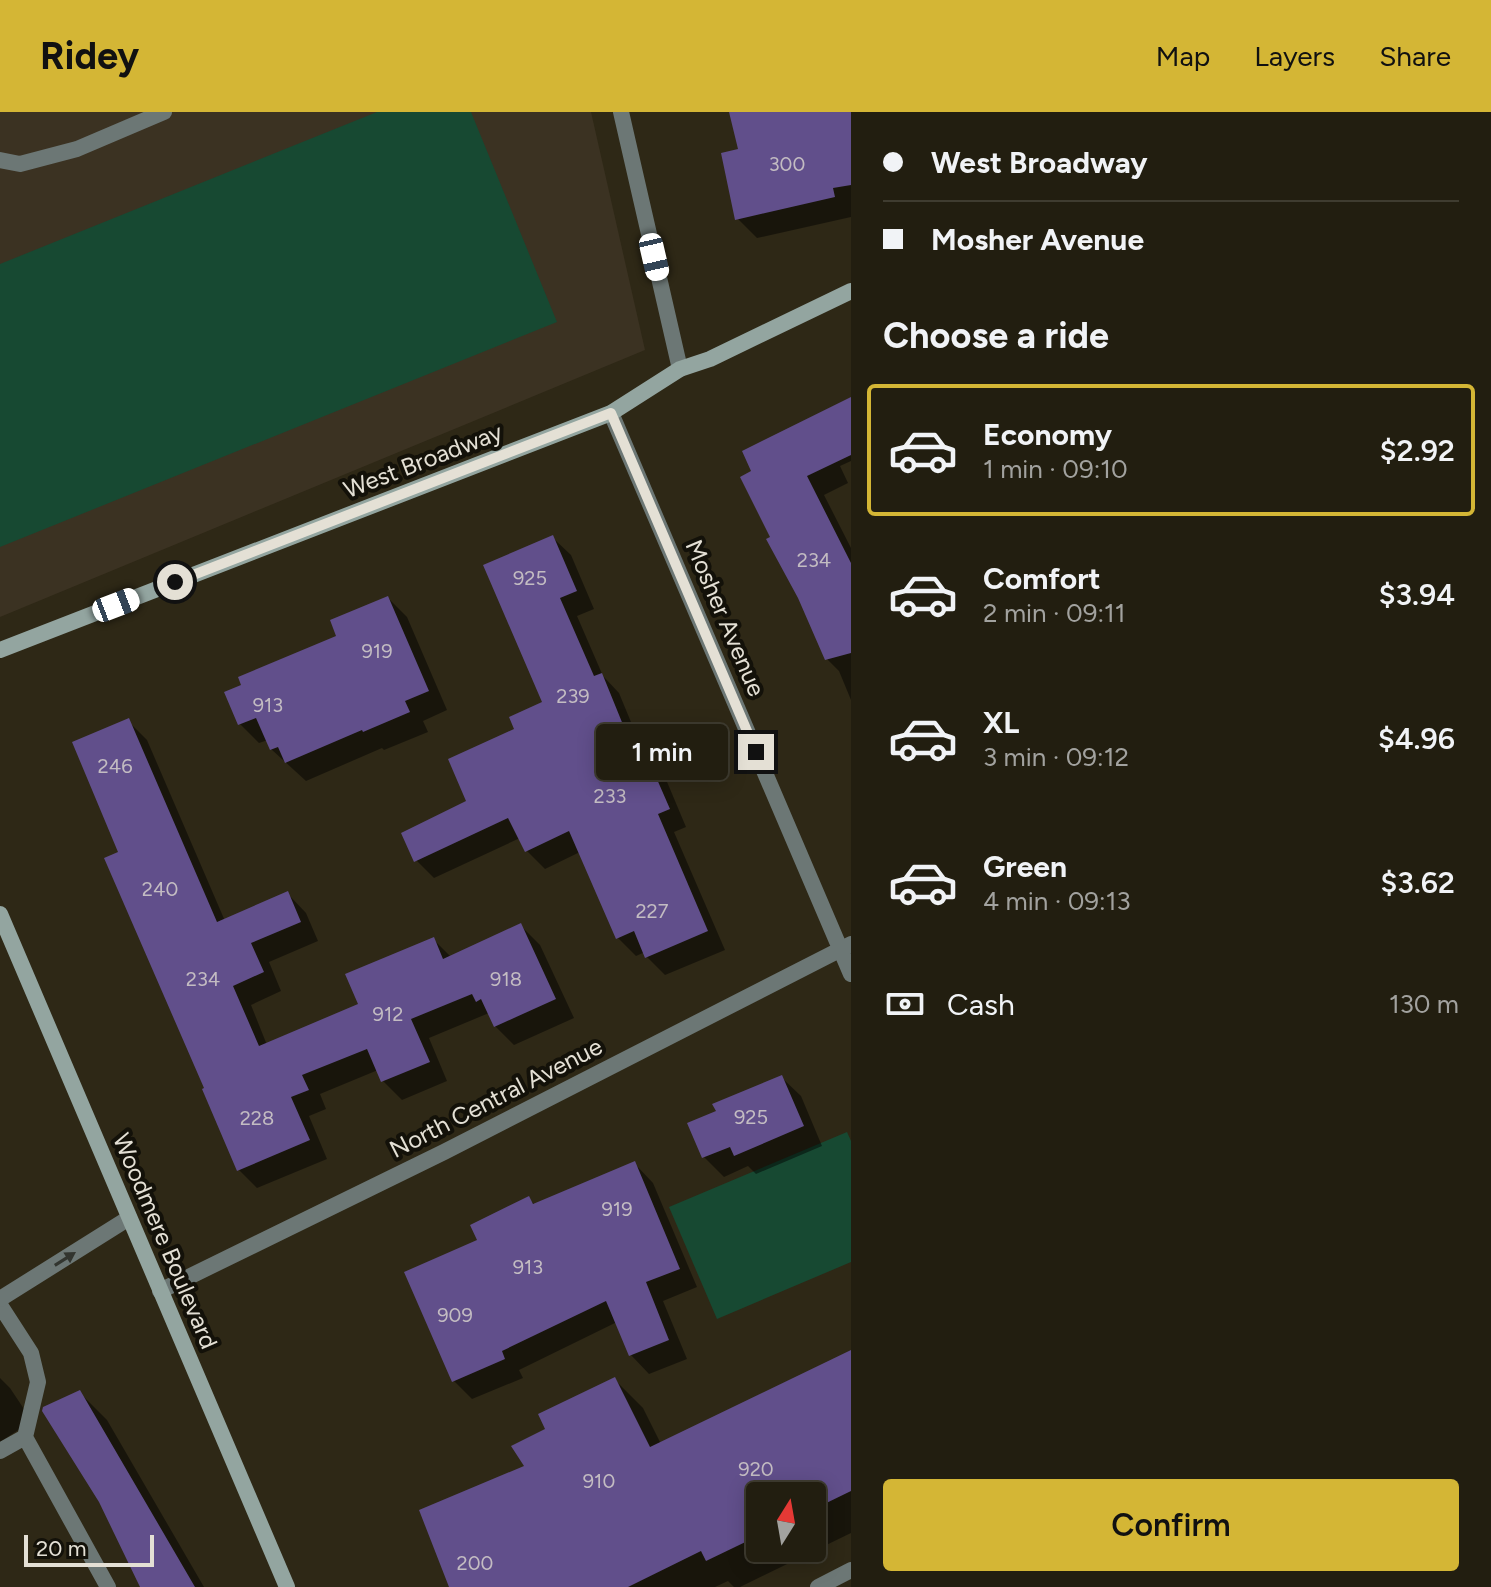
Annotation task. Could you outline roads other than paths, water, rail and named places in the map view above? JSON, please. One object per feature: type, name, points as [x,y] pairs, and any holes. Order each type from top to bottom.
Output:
[{"type":"main road","name":"West Broadway","points":[[0,650],[611,413],[680,369],[710,359],[851,291]]},
{"type":"main road","name":"Woodmere Boulevard","points":[[0,914],[287,1587]]},
{"type":"street","points":[[0,160],[20,164],[77,149],[164,112]]},
{"type":"street","points":[[621,112],[680,369]]},
{"type":"street","name":"Mosher Avenue","points":[[611,413],[846,946],[851,974]]},
{"type":"street","name":"North Central Avenue","points":[[160,1291],[444,1152],[846,946]]},
{"type":"street","points":[[0,1299],[129,1218]]},
{"type":"street","points":[[0,1305],[31,1353],[38,1382],[25,1437],[108,1587]]},
{"type":"street","points":[[0,1451],[25,1437]]},
{"type":"street","points":[[818,1587],[851,1570]]}]
